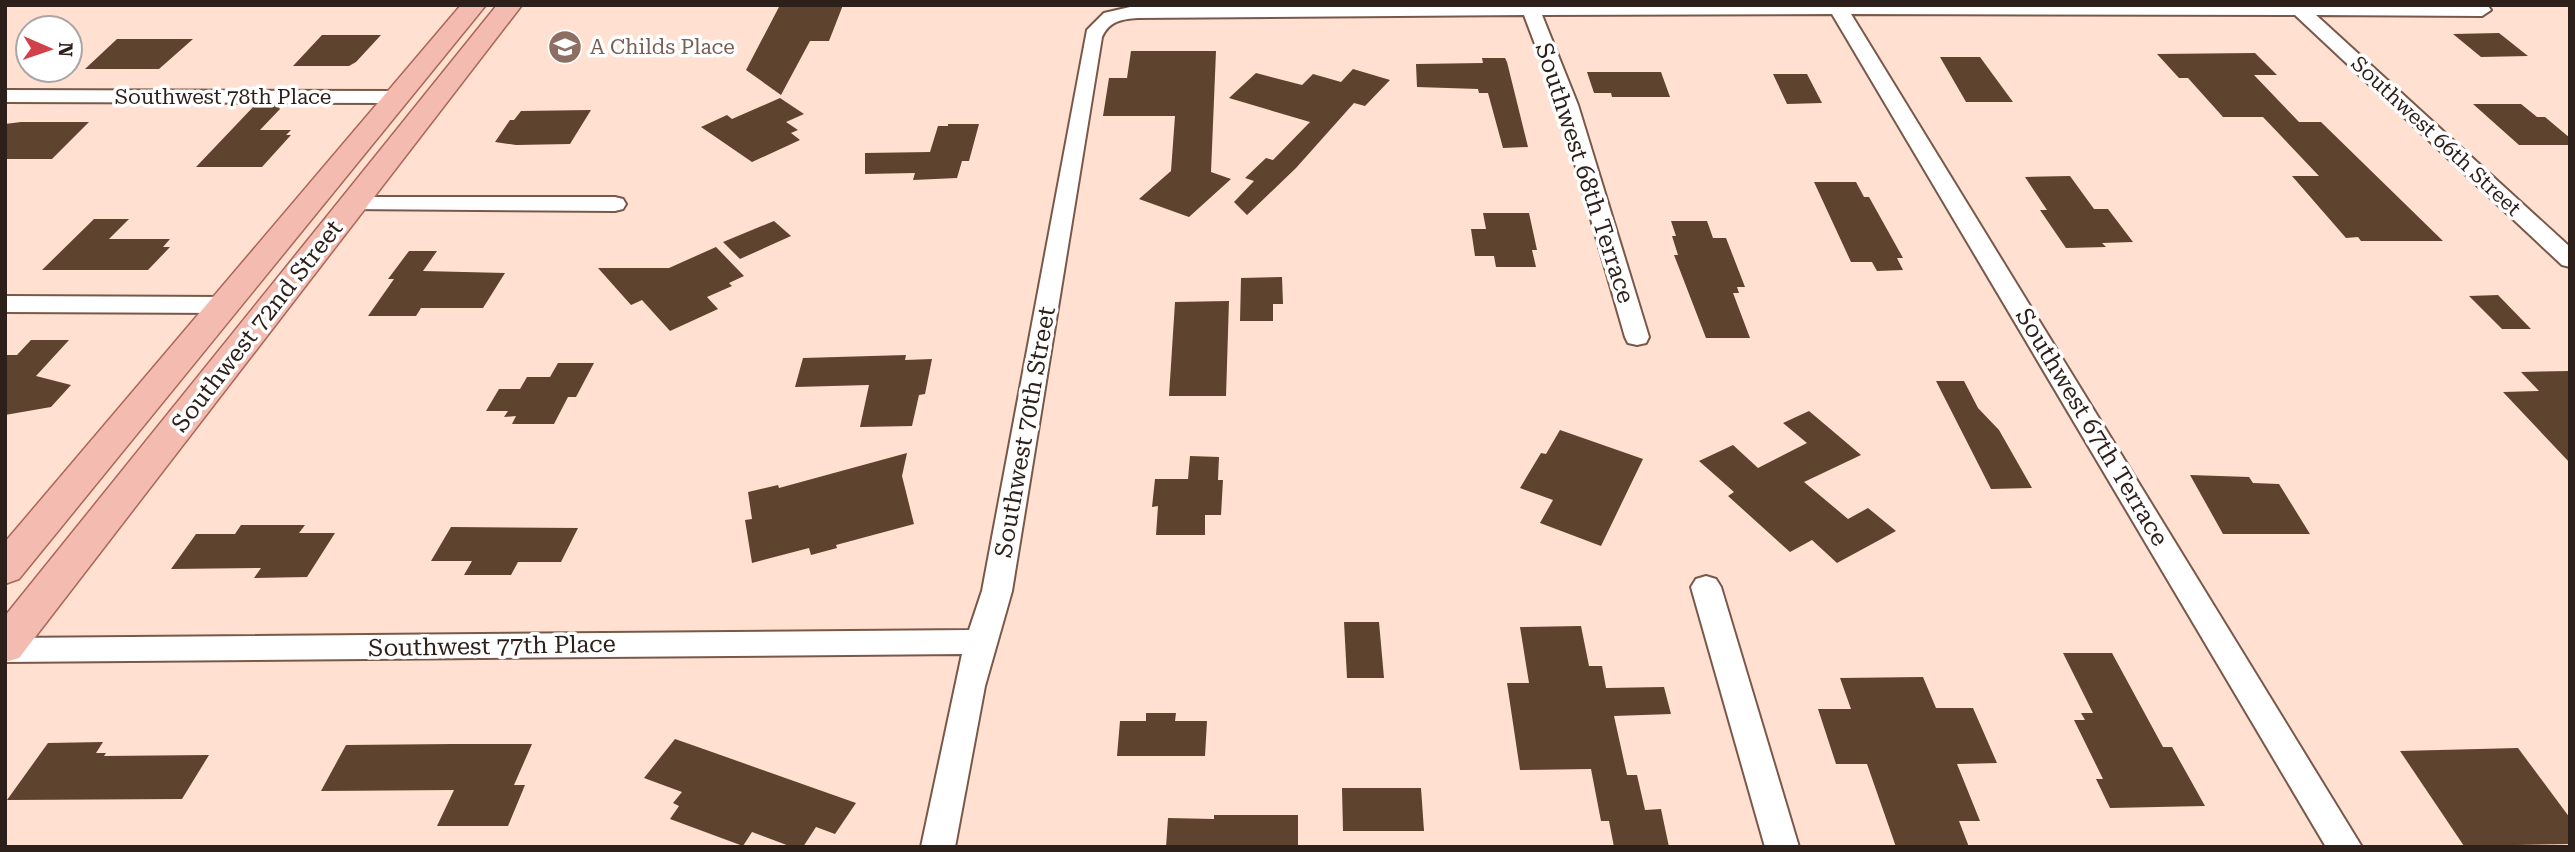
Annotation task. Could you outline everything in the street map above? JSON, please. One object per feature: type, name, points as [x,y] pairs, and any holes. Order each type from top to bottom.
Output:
[{"type":"main road","name":"Southwest 72nd Street","points":[[5,569],[474,5]]},
{"type":"main road","name":"Southwest 72nd Street","points":[[5,648],[510,5]]},
{"type":"main road","points":[[226,305],[274,305]]},
{"type":"street","points":[[1240,8],[1531,10],[1588,7],[1798,6],[2302,12],[2482,10]]},
{"type":"street","name":"Southwest 70th Street","points":[[938,847],[978,642],[996,591],[1093,37],[1097,26],[1106,18],[1123,13],[1240,8]]},
{"type":"street","name":"Southwest 67th Terrace","points":[[1838,8],[2345,847]]},
{"type":"street","name":"Southwest 68th Terrace","points":[[1531,10],[1568,105],[1637,337]]},
{"type":"street","name":"Southwest 66th Street","points":[[2302,12],[2570,260]]},
{"type":"street","name":"Southwest 78th Place","points":[[5,96],[399,97]]},
{"type":"street","points":[[353,204],[615,204]]},
{"type":"street","points":[[5,304],[226,305]]},
{"type":"street","points":[[1706,587],[1782,847]]},
{"type":"street","name":"Southwest 77th Place","points":[[5,648],[978,642]]},
{"type":"building","points":[[780,5],[843,5],[829,41],[810,41],[781,95],[746,70]]},
{"type":"building","points":[[2499,33],[2528,56],[2481,57],[2453,34]]},
{"type":"building","points":[[322,35],[381,35],[349,66],[293,66]]},
{"type":"building","points":[[117,39],[193,39],[159,69],[85,69]]},
{"type":"building","points":[[1131,51],[1216,51],[1211,172],[1231,179],[1189,217],[1139,199],[1171,171],[1175,116],[1103,116],[1109,78],[1127,78]]},
{"type":"building","points":[[2255,53],[2277,75],[2254,75],[2299,122],[2321,122],[2443,241],[2361,241],[2358,237],[2346,238],[2292,176],[2319,176],[2263,117],[2223,117],[2188,78],[2179,78],[2157,54]]},
{"type":"building","points":[[1940,57],[1980,57],[2013,102],[1966,102]]},
{"type":"building","points":[[1482,58],[1505,58],[1528,147],[1503,148],[1488,93],[1479,93],[1478,89],[1417,87],[1416,64],[1483,63]]},
{"type":"building","points":[[1353,69],[1390,80],[1365,106],[1354,103],[1296,168],[1247,215],[1234,202],[1254,181],[1245,178],[1266,158],[1273,160],[1310,122],[1229,98],[1256,73],[1302,85],[1313,74],[1341,82]]},
{"type":"building","points":[[1587,72],[1661,72],[1670,97],[1612,97],[1611,93],[1594,93]]},
{"type":"building","points":[[1773,74],[1807,74],[1822,103],[1787,104]]},
{"type":"building","points":[[780,98],[804,114],[786,122],[798,130],[791,133],[800,140],[752,162],[701,127],[727,115],[732,119]]},
{"type":"building","points":[[2473,104],[2521,104],[2537,117],[2545,117],[2570,138],[2570,145],[2519,145]]},
{"type":"building","points":[[255,105],[277,105],[280,109],[260,130],[291,130],[286,135],[291,135],[262,167],[196,167]]},
{"type":"building","points":[[591,110],[570,144],[516,145],[495,142],[510,120],[514,120],[521,111]]},
{"type":"building","points":[[89,122],[52,159],[5,159],[5,124]]},
{"type":"building","points":[[979,124],[969,161],[962,161],[957,178],[913,180],[915,173],[865,174],[865,153],[930,152],[938,126]]},
{"type":"building","points":[[2070,176],[2094,209],[2108,209],[2133,242],[2102,243],[2106,247],[2066,248],[2040,210],[2047,210],[2025,177]]},
{"type":"building","points":[[1814,182],[1856,182],[1864,197],[1869,197],[1903,258],[1897,258],[1903,270],[1877,271],[1872,262],[1851,262]]},
{"type":"building","points":[[1483,213],[1529,213],[1537,250],[1532,250],[1536,267],[1496,267],[1494,256],[1475,256],[1471,229],[1486,229]]},
{"type":"building","points":[[94,219],[129,219],[109,239],[170,239],[163,247],[170,247],[148,270],[42,270]]},
{"type":"building","points":[[774,221],[791,236],[740,259],[723,242]]},
{"type":"building","points":[[1671,221],[1707,221],[1713,238],[1726,238],[1745,287],[1737,287],[1739,293],[1733,293],[1750,338],[1706,338],[1674,255],[1678,255]]},
{"type":"building","points":[[716,247],[744,276],[729,283],[732,286],[707,297],[718,309],[670,331],[642,300],[631,305],[598,268],[669,268]]},
{"type":"building","points":[[409,251],[437,251],[423,271],[505,273],[483,308],[421,308],[416,316],[368,316],[394,279],[388,279]]},
{"type":"building","points":[[1282,277],[1283,304],[1273,304],[1273,321],[1240,321],[1241,278]]},
{"type":"building","points":[[2498,295],[2531,329],[2502,329],[2469,296]]},
{"type":"building","points":[[1229,301],[1226,396],[1169,396],[1175,302]]},
{"type":"building","points":[[31,340],[69,340],[36,376],[71,385],[51,407],[5,415],[5,355],[17,355]]},
{"type":"building","points":[[906,355],[905,360],[932,359],[925,394],[919,395],[912,426],[860,427],[869,385],[795,387],[803,358]]},
{"type":"building","points":[[558,363],[594,363],[576,397],[568,397],[554,424],[512,424],[516,416],[504,417],[508,411],[486,411],[499,389],[520,389],[527,377],[550,377]]},
{"type":"building","points":[[2570,371],[2570,463],[2503,392],[2539,391],[2521,372]]},
{"type":"building","points":[[1936,381],[1964,381],[1978,408],[1999,430],[2032,488],[1991,489]]},
{"type":"building","points":[[1809,411],[1861,455],[1804,482],[1848,519],[1868,508],[1896,531],[1837,563],[1812,540],[1790,552],[1728,496],[1734,492],[1699,461],[1733,445],[1758,468],[1807,443],[1783,423]]},
{"type":"building","points":[[1560,430],[1643,459],[1601,546],[1540,523],[1553,500],[1520,488],[1541,453],[1546,454]]},
{"type":"building","points":[[907,453],[902,476],[914,524],[836,545],[837,548],[811,555],[809,548],[752,563],[745,520],[752,519],[748,492],[778,485],[779,488]]},
{"type":"building","points":[[1190,456],[1219,457],[1218,480],[1223,480],[1221,515],[1205,515],[1205,535],[1156,535],[1158,506],[1152,507],[1155,479],[1188,479]]},
{"type":"building","points":[[2190,475],[2249,477],[2253,483],[2279,484],[2310,534],[2223,534]]},
{"type":"building","points":[[241,525],[305,525],[299,533],[335,533],[307,577],[254,578],[261,568],[171,569],[196,534],[235,534]]},
{"type":"building","points":[[451,527],[578,528],[561,562],[518,562],[511,575],[464,575],[472,561],[431,561]]},
{"type":"building","points":[[1344,622],[1379,622],[1384,678],[1347,678]]},
{"type":"building","points":[[1581,626],[1589,666],[1602,666],[1606,688],[1664,687],[1671,714],[1614,716],[1627,775],[1637,775],[1645,810],[1661,809],[1669,847],[1614,847],[1609,821],[1601,821],[1591,769],[1520,770],[1507,683],[1529,683],[1520,627]]},
{"type":"building","points":[[2063,653],[2112,653],[2163,747],[2172,747],[2205,806],[2110,808],[2096,779],[2103,779],[2074,720],[2085,720],[2081,713],[2093,713]]},
{"type":"building","points":[[1923,677],[1936,708],[1973,708],[1997,763],[1957,764],[1980,821],[1959,821],[1969,847],[1896,847],[1867,764],[1836,764],[1818,709],[1851,709],[1840,678]]},
{"type":"building","points":[[1146,713],[1176,713],[1175,721],[1207,721],[1205,756],[1117,756],[1120,721],[1146,721]]},
{"type":"building","points":[[675,739],[856,803],[835,834],[816,827],[803,847],[792,847],[752,832],[743,846],[670,819],[679,806],[673,803],[682,792],[644,778]]},
{"type":"building","points":[[103,742],[96,753],[106,753],[104,756],[209,755],[182,799],[7,800],[48,743]]},
{"type":"building","points":[[532,744],[514,785],[525,785],[508,826],[437,826],[454,790],[321,791],[346,745]]},
{"type":"building","points":[[2518,748],[2570,818],[2570,844],[2464,846],[2400,751]]},
{"type":"building","points":[[1342,788],[1421,788],[1424,831],[1343,831]]},
{"type":"building","points":[[1214,815],[1298,815],[1298,847],[1166,847],[1168,818],[1214,819]]},
{"type":"place","name":"A Childs Place","points":[[565,47]]}]
